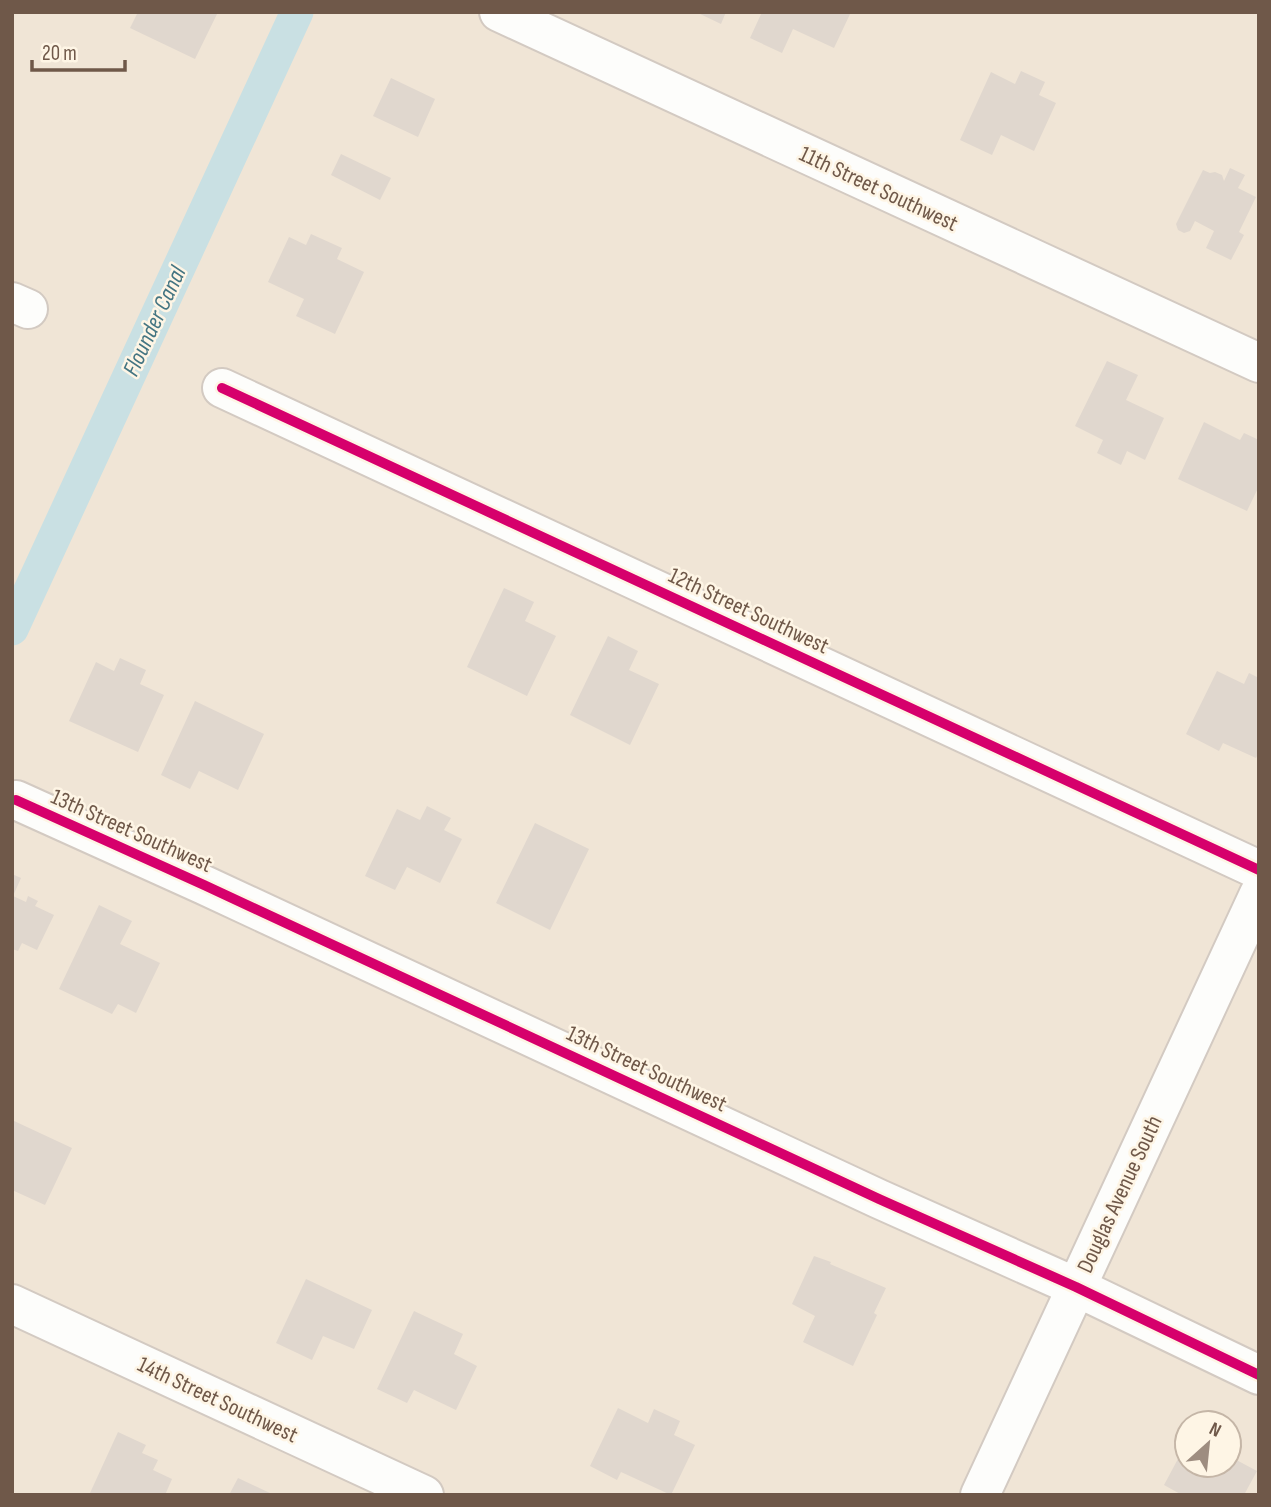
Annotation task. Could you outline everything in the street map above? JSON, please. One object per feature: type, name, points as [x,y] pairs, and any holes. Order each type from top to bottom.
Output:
[{"type":"street","name":"11th Street Southwest","points":[[499,12],[1259,363]]},
{"type":"street","name":"12th Street Southwest","points":[[222,388],[1259,870]]},
{"type":"street","name":"13th Street Southwest","points":[[16,800],[1076,1287],[1259,1375]]},
{"type":"street","name":"Douglas Avenue South","points":[[980,1495],[1259,894]]},
{"type":"street","name":"14th Street Southwest","points":[[12,1304],[386,1487],[424,1495]]},
{"type":"shaded area","points":[[12,12],[1259,12],[1259,1495],[12,1495]]},
{"type":"building","points":[[138,12],[218,12],[195,59],[130,28]]},
{"type":"building","points":[[696,12],[726,12],[721,24]]},
{"type":"building","points":[[762,12],[851,12],[834,48],[793,29],[782,53],[750,38]]},
{"type":"building","points":[[1021,71],[1045,82],[1039,95],[1056,103],[1034,151],[1001,135],[992,155],[960,140],[991,72],[1015,84]]},
{"type":"building","points":[[391,78],[435,99],[418,137],[373,116]]},
{"type":"building","points":[[341,154],[391,178],[380,200],[331,175]]},
{"type":"building","points":[[1230,168],[1245,175],[1238,188],[1256,197],[1239,232],[1244,235],[1231,260],[1206,248],[1214,231],[1195,221],[1190,231],[1184,233],[1178,230],[1176,224],[1203,170],[1222,175],[1224,181]]},
{"type":"building","points":[[311,234],[342,248],[337,259],[364,272],[335,334],[296,316],[304,299],[268,282],[289,237],[306,245]]},
{"type":"building","points":[[1107,361],[1138,375],[1126,400],[1164,418],[1145,460],[1127,451],[1121,465],[1097,453],[1103,440],[1075,426]]},
{"type":"building","points":[[1204,422],[1240,440],[1244,433],[1259,440],[1259,486],[1247,511],[1178,479]]},
{"type":"building","points":[[504,588],[534,602],[525,621],[556,636],[527,696],[467,667]]},
{"type":"building","points":[[608,636],[638,651],[629,670],[659,684],[630,745],[570,715]]},
{"type":"building","points":[[120,658],[146,670],[140,684],[164,695],[138,752],[69,721],[96,662],[114,671]]},
{"type":"building","points":[[1217,671],[1244,684],[1249,673],[1259,678],[1259,752],[1256,758],[1223,743],[1219,751],[1186,734]]},
{"type":"building","points":[[195,701],[264,734],[238,790],[199,771],[190,789],[161,775]]},
{"type":"building","points":[[427,806],[451,818],[444,830],[462,839],[440,883],[407,867],[395,890],[365,876],[397,809],[420,820]]},
{"type":"building","points":[[535,823],[589,849],[550,930],[496,903]]},
{"type":"building","points":[[12,874],[21,878],[13,896],[26,902],[28,896],[38,901],[35,906],[54,915],[37,950],[22,943],[18,951],[12,949]]},
{"type":"building","points":[[99,905],[132,921],[120,944],[160,963],[136,1013],[118,1004],[112,1014],[59,989]]},
{"type":"building","points":[[12,1120],[72,1148],[45,1205],[12,1190]]},
{"type":"building","points":[[814,1256],[886,1288],[874,1313],[877,1315],[853,1366],[803,1342],[815,1316],[792,1304]]},
{"type":"building","points":[[306,1279],[372,1310],[354,1349],[323,1336],[312,1360],[276,1343]]},
{"type":"building","points":[[414,1311],[463,1334],[454,1354],[477,1366],[456,1410],[414,1390],[407,1403],[377,1389]]},
{"type":"building","points":[[618,1408],[648,1423],[654,1409],[680,1421],[674,1435],[695,1445],[671,1495],[621,1472],[617,1480],[590,1466]]},
{"type":"building","points":[[118,1432],[146,1445],[142,1453],[158,1460],[153,1470],[172,1479],[165,1495],[90,1493]]},
{"type":"building","points":[[1243,1464],[1257,1471],[1244,1495],[1182,1495],[1164,1485],[1173,1468],[1173,1479],[1243,1479]]},
{"type":"building","points":[[238,1478],[270,1493],[269,1495],[229,1495]]},
{"type":"waterway","name":"Flounder Canal","points":[[12,629],[297,12]]},
{"type":"cycle path","points":[[222,388],[1259,870]]},
{"type":"cycle path","points":[[16,800],[879,1199],[1076,1287],[1259,1375]]}]
